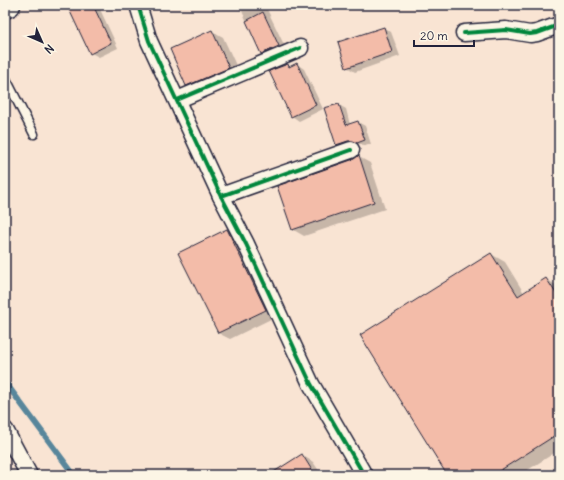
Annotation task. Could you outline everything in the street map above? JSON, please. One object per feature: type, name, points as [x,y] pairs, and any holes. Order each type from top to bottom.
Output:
[{"type":"main road","points":[[5,7],[9,5]]},
{"type":"street","points":[[138,5],[149,41],[311,384],[364,475]]},
{"type":"street","points":[[464,33],[506,30],[530,34],[559,25]]},
{"type":"street","points":[[177,100],[300,48]]},
{"type":"street","points":[[221,196],[351,150]]},
{"type":"street","points":[[5,430],[30,475]]},
{"type":"lane","points":[[5,76],[34,134]]},
{"type":"building","points":[[67,5],[93,5],[111,43],[90,54]]},
{"type":"building","points":[[263,12],[279,46],[261,54],[246,21]]},
{"type":"building","points":[[384,27],[392,52],[346,68],[338,42]]},
{"type":"building","points":[[212,30],[229,68],[186,86],[170,49]]},
{"type":"building","points":[[297,63],[316,105],[291,117],[269,71],[288,64],[289,67]]},
{"type":"building","points":[[339,104],[346,125],[358,121],[365,140],[357,143],[348,141],[336,145],[324,108]]},
{"type":"building","points":[[359,155],[374,202],[292,230],[277,186],[354,159]]},
{"type":"building","points":[[227,229],[266,310],[218,333],[178,253]]},
{"type":"building","points":[[491,253],[518,296],[546,278],[559,298],[559,433],[493,475],[447,475],[360,335]]},
{"type":"building","points":[[302,454],[315,475],[269,475]]},
{"type":"waterway","points":[[5,382],[74,475]]},
{"type":"cycle path","points":[[138,5],[149,41],[311,384],[364,475]]},
{"type":"cycle path","points":[[464,33],[506,30],[530,34],[559,25]]},
{"type":"cycle path","points":[[177,100],[300,48]]},
{"type":"cycle path","points":[[221,196],[351,150]]}]
